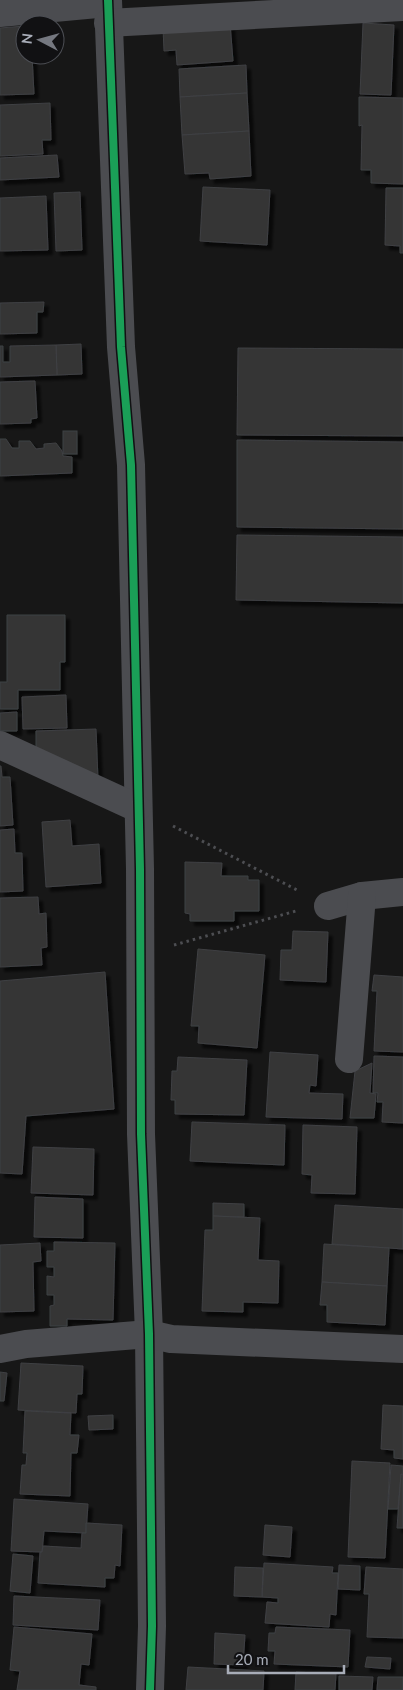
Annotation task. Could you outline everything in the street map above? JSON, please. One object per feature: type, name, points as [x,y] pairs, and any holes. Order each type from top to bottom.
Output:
[{"type":"street","points":[[0,13],[108,9],[403,7]]},
{"type":"street","points":[[108,9],[121,347],[131,465],[138,808],[141,1134],[149,1334],[152,1626],[150,1690]]},
{"type":"street","points":[[0,745],[138,808]]},
{"type":"street","points":[[328,906],[362,896],[403,892]]},
{"type":"street","points":[[349,1059],[362,896]]},
{"type":"street","points":[[0,1349],[26,1344],[149,1334],[171,1339],[403,1349]]},
{"type":"path","points":[[138,808],[328,906]]},
{"type":"path","points":[[140,955],[300,910],[328,906]]},
{"type":"building","points":[[230,23],[233,61],[177,65],[176,50],[164,51],[163,28]]},
{"type":"building","points":[[363,23],[394,25],[391,95],[360,94]]},
{"type":"building","points":[[15,27],[15,65],[33,65],[34,94],[0,95],[0,28]]},
{"type":"building","points":[[246,65],[247,93],[180,97],[179,69]]},
{"type":"building","points":[[247,93],[249,131],[182,135],[180,97]]},
{"type":"building","points":[[359,97],[403,98],[403,184],[371,183],[371,170],[361,170],[362,125],[359,126]]},
{"type":"building","points":[[50,103],[51,140],[42,140],[43,154],[0,156],[0,105]]},
{"type":"building","points":[[249,131],[251,176],[210,179],[209,173],[185,174],[182,135]]},
{"type":"building","points":[[57,155],[59,177],[0,180],[0,158]]},
{"type":"building","points":[[203,187],[270,190],[267,245],[200,241]]},
{"type":"building","points":[[386,188],[403,188],[403,253],[400,253],[400,246],[385,245]]},
{"type":"building","points":[[80,192],[82,250],[56,251],[54,193]]},
{"type":"building","points":[[46,196],[48,250],[0,251],[0,198]]},
{"type":"building","points":[[44,302],[43,312],[37,312],[37,333],[0,334],[0,303]]},
{"type":"building","points":[[81,344],[82,374],[57,375],[56,345]]},
{"type":"building","points":[[56,345],[57,375],[0,377],[0,346],[3,346],[3,362],[10,362],[10,346]]},
{"type":"building","points":[[238,348],[403,349],[403,436],[237,435]]},
{"type":"building","points":[[35,381],[37,418],[31,419],[31,423],[0,424],[0,382]]},
{"type":"building","points":[[63,431],[77,431],[77,454],[63,454]]},
{"type":"building","points":[[0,439],[6,439],[12,448],[19,448],[19,441],[30,441],[36,449],[44,448],[44,444],[56,443],[63,456],[72,457],[72,473],[0,476]]},
{"type":"building","points":[[237,440],[403,442],[403,529],[237,527]]},
{"type":"building","points":[[237,535],[403,537],[403,603],[236,600]]},
{"type":"building","points":[[7,615],[65,615],[65,662],[60,662],[60,690],[18,690],[18,709],[0,709],[0,682],[7,682]]},
{"type":"building","points":[[66,695],[67,728],[23,729],[22,697]]},
{"type":"building","points":[[17,712],[17,731],[0,731],[0,713]]},
{"type":"building","points":[[96,729],[98,780],[36,754],[36,731]]},
{"type":"building","points":[[0,766],[2,777],[10,777],[13,825],[0,826]]},
{"type":"building","points":[[70,820],[72,846],[99,844],[101,883],[46,887],[42,822]]},
{"type":"building","points":[[14,829],[15,853],[22,853],[23,891],[0,892],[0,830]]},
{"type":"building","points":[[185,862],[222,863],[221,876],[248,876],[248,880],[259,880],[259,911],[234,911],[234,921],[190,921],[190,914],[185,913]]},
{"type":"building","points":[[38,897],[39,914],[46,913],[47,947],[41,948],[42,965],[0,967],[0,898]]},
{"type":"building","points":[[293,931],[328,932],[326,982],[280,980],[281,950],[292,950]]},
{"type":"building","points":[[198,949],[265,955],[257,1048],[198,1043],[199,1026],[191,1026]]},
{"type":"building","points":[[105,972],[114,1109],[26,1116],[22,1174],[0,1173],[0,981]]},
{"type":"building","points":[[374,975],[403,977],[403,1052],[374,1051],[377,991],[372,991]]},
{"type":"building","points":[[270,1052],[318,1055],[316,1086],[310,1085],[309,1093],[343,1094],[342,1119],[266,1117]]},
{"type":"building","points":[[374,1056],[403,1057],[403,1123],[382,1122],[383,1102],[377,1102],[378,1093],[373,1093]]},
{"type":"building","points":[[178,1057],[247,1060],[244,1115],[175,1114],[175,1100],[171,1100],[172,1071],[177,1071]]},
{"type":"building","points":[[372,1063],[370,1093],[376,1094],[374,1118],[350,1118],[355,1071]]},
{"type":"building","points":[[192,1122],[285,1125],[284,1165],[190,1161]]},
{"type":"building","points":[[303,1125],[357,1127],[355,1194],[311,1193],[312,1175],[302,1174]]},
{"type":"building","points":[[33,1147],[94,1149],[93,1195],[31,1193]]},
{"type":"building","points":[[35,1197],[83,1199],[83,1238],[34,1237]]},
{"type":"building","points":[[213,1203],[244,1204],[244,1217],[213,1216]]},
{"type":"building","points":[[335,1205],[403,1209],[403,1249],[332,1244]]},
{"type":"building","points":[[213,1216],[260,1218],[258,1260],[279,1261],[278,1303],[243,1302],[243,1312],[202,1311],[205,1230],[213,1230]]},
{"type":"building","points":[[54,1242],[115,1243],[113,1320],[67,1319],[67,1326],[50,1326],[50,1306],[54,1305],[54,1295],[47,1295],[47,1276],[54,1277],[54,1267],[47,1267],[47,1251],[54,1251]]},
{"type":"building","points":[[40,1243],[41,1261],[33,1262],[34,1311],[0,1312],[0,1245]]},
{"type":"building","points":[[324,1244],[389,1248],[387,1286],[322,1282]]},
{"type":"building","points":[[322,1282],[387,1286],[385,1325],[327,1322],[327,1305],[320,1305]]},
{"type":"building","points":[[21,1363],[83,1366],[82,1394],[77,1394],[76,1413],[18,1410]]},
{"type":"building","points":[[0,1372],[7,1373],[4,1401],[0,1401]]},
{"type":"building","points":[[383,1405],[403,1406],[403,1459],[394,1458],[394,1450],[381,1449]]},
{"type":"building","points":[[25,1411],[71,1413],[70,1435],[79,1435],[77,1453],[71,1453],[70,1496],[20,1494],[22,1465],[26,1465],[27,1453],[23,1453]]},
{"type":"building","points":[[113,1415],[113,1429],[89,1430],[88,1416]]},
{"type":"building","points":[[352,1461],[390,1463],[385,1558],[348,1557]]},
{"type":"building","points":[[391,1465],[403,1466],[398,1509],[388,1509]]},
{"type":"building","points":[[401,1474],[403,1475],[403,1528],[397,1528]]},
{"type":"building","points":[[14,1499],[88,1504],[86,1533],[44,1531],[42,1552],[11,1551]]},
{"type":"building","points":[[86,1523],[122,1525],[120,1566],[115,1565],[114,1578],[105,1578],[105,1587],[38,1583],[40,1552],[42,1552],[43,1546],[81,1548],[82,1533],[86,1533]]},
{"type":"building","points":[[265,1525],[292,1527],[290,1557],[263,1555]]},
{"type":"building","points":[[13,1554],[33,1556],[30,1593],[10,1591]]},
{"type":"building","points":[[264,1563],[333,1567],[332,1573],[338,1573],[336,1615],[330,1614],[329,1627],[265,1623],[267,1602],[278,1603],[278,1598],[262,1597]]},
{"type":"building","points":[[339,1565],[360,1566],[360,1590],[338,1589]]},
{"type":"building","points":[[235,1567],[263,1568],[262,1597],[234,1596]]},
{"type":"building","points":[[366,1567],[403,1569],[403,1638],[367,1637],[369,1594],[364,1594]]},
{"type":"building","points":[[14,1596],[100,1600],[98,1630],[13,1625]]},
{"type":"building","points":[[14,1627],[92,1634],[89,1665],[81,1664],[79,1685],[96,1687],[96,1690],[17,1690],[20,1671],[10,1670]]},
{"type":"building","points":[[276,1627],[350,1630],[348,1667],[274,1664],[275,1651],[268,1651],[269,1633],[275,1633]]},
{"type":"building","points":[[215,1633],[245,1635],[243,1665],[214,1664]]},
{"type":"building","points":[[367,1657],[391,1658],[390,1669],[365,1667]]},
{"type":"building","points":[[188,1667],[264,1671],[263,1690],[186,1690]]},
{"type":"building","points":[[296,1672],[336,1674],[335,1690],[295,1690]]},
{"type":"building","points":[[339,1676],[373,1677],[372,1690],[339,1690]]},
{"type":"building","points":[[378,1677],[403,1677],[403,1690],[377,1690]]},
{"type":"cycle path","points":[[108,0],[121,347],[131,465],[140,869],[141,1134],[149,1334],[152,1626],[150,1690]]}]
